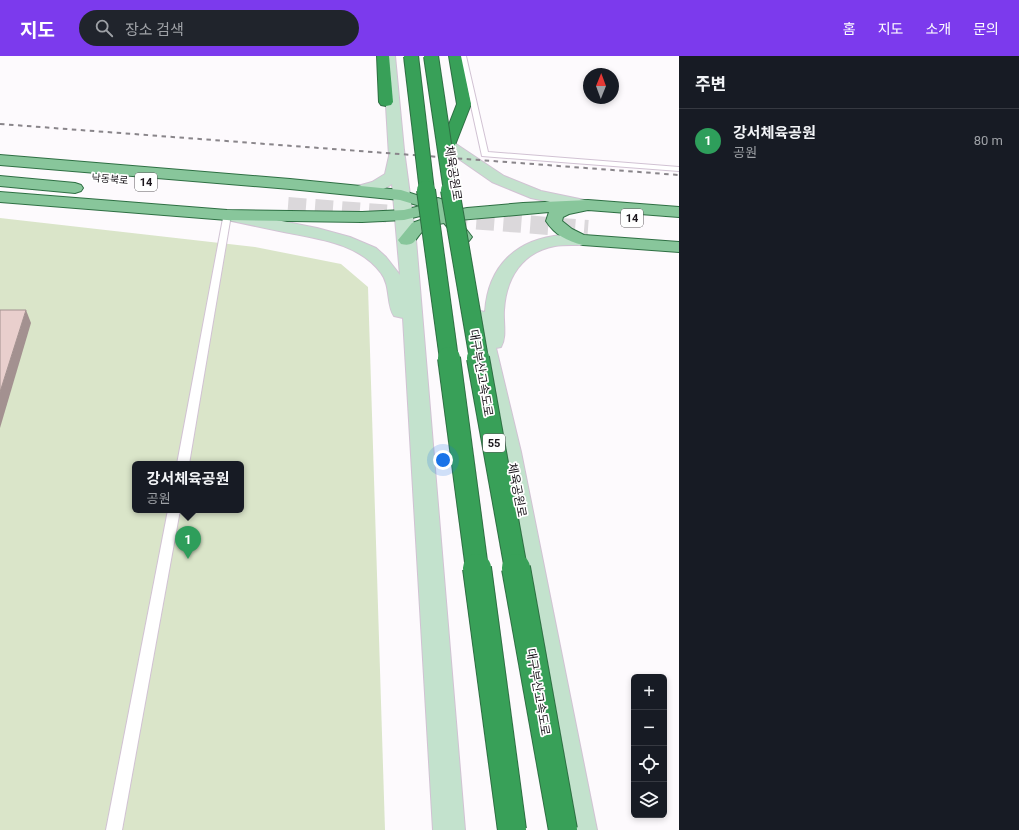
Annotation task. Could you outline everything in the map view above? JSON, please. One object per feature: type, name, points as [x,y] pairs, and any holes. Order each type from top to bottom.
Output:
[{"type":"highway","points":[[383,56],[386,102]]},
{"type":"highway","points":[[411,56],[421,150],[512,830]]},
{"type":"highway","name":"대구부산고속도로","points":[[431,56],[442,137],[468,300],[563,830]]},
{"type":"highway","points":[[448,145],[464,104],[455,56]]},
{"type":"main road","points":[[388,56],[396,150],[407,240],[449,830]]},
{"type":"main road","name":"체육공원로","points":[[434,56],[452,176],[454,216],[463,238],[496,396],[510,452],[581,830]]},
{"type":"main road","points":[[360,190],[376,187],[385,183],[393,176],[396,150],[386,102]]},
{"type":"main road","points":[[448,145],[498,178],[537,195],[586,222]]},
{"type":"main road","points":[[0,160],[287,200],[340,217]]},
{"type":"main road","name":"낙동북로","points":[[0,170],[287,200]]},
{"type":"main road","points":[[340,188],[321,194],[316,206],[319,211],[325,214],[340,217],[384,217],[404,215],[433,206],[442,201],[449,192],[452,176]]},
{"type":"main road","name":"낙동북로","points":[[0,181],[287,200]]},
{"type":"main road","points":[[227,215],[340,188],[401,195],[419,200],[454,216]]},
{"type":"main road","points":[[0,197],[227,215],[337,238],[363,248],[380,260],[390,272],[398,291],[409,404],[421,446]]},
{"type":"main road","points":[[407,240],[418,227],[454,216],[523,208],[586,222],[679,247]]},
{"type":"main road","points":[[496,396],[494,323],[496,294],[511,261],[536,245],[550,241],[586,222],[679,212]]},
{"type":"main road","name":"14","points":[[586,222],[679,222]]},
{"type":"main road","name":"14","points":[[586,222],[679,236]]},
{"type":"lane","points":[[463,56],[485,154],[679,169]]},
{"type":"lane","points":[[184,461],[227,215]]},
{"type":"lane","points":[[114,830],[173,513]]},
{"type":"green space","points":[[0,218],[255,247],[341,264],[368,287],[385,830],[0,830]]},
{"type":"building","points":[[0,310],[26,310],[0,392]]},
{"type":"tunnel","points":[[288,206],[588,229]]},
{"type":"railway","points":[[0,124],[679,175]]},
{"type":"place","name":"강서체육공원","points":[[188,559]]}]
